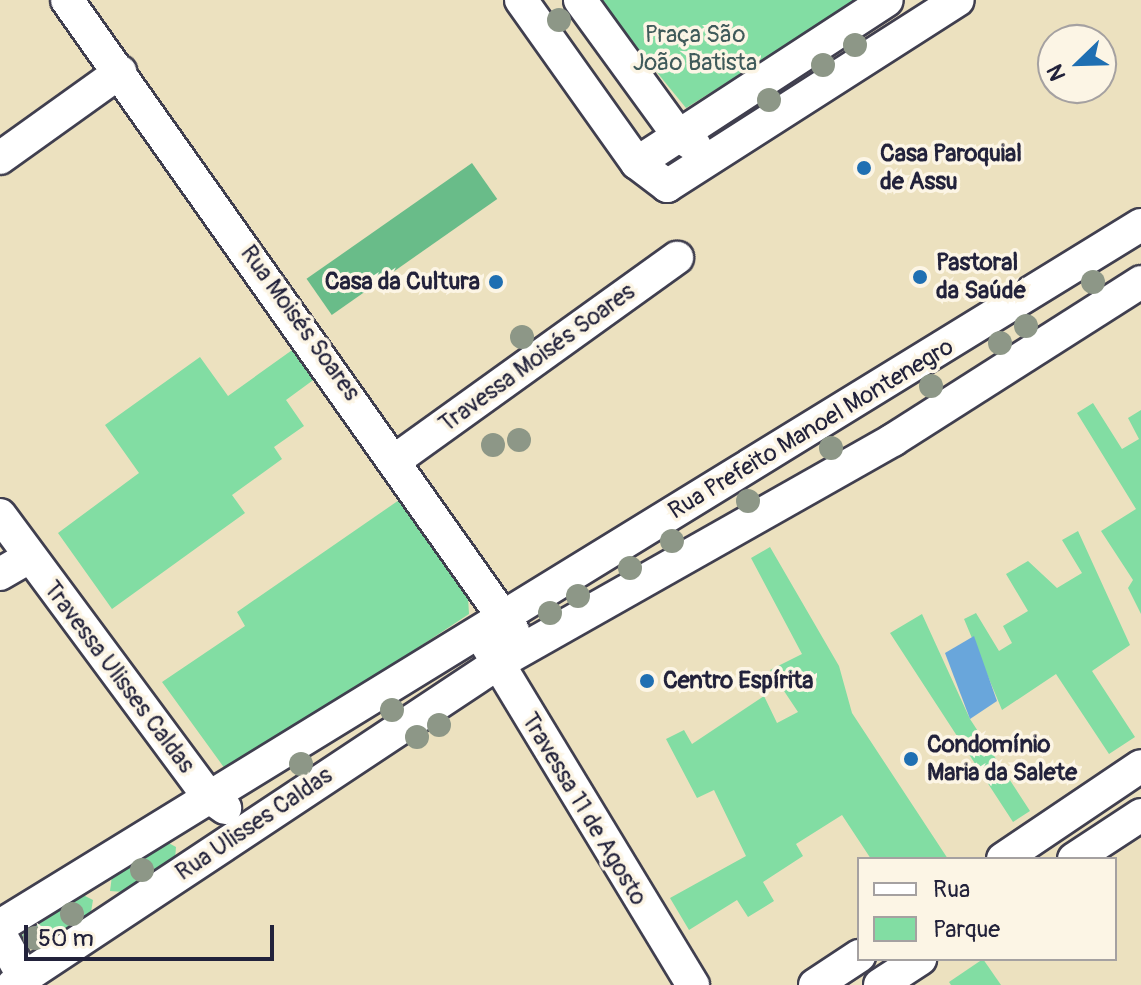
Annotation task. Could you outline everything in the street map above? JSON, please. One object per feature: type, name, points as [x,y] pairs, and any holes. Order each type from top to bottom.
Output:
[{"type":"street","name":"Rua Moisés Soares","points":[[67,0],[397,459],[489,625],[531,646]]},
{"type":"street","points":[[521,0],[637,163],[667,186],[737,146],[958,0]]},
{"type":"street","points":[[580,0],[678,135],[708,150],[737,146]]},
{"type":"street","points":[[637,163],[887,0]]},
{"type":"street","points":[[0,158],[120,72]]},
{"type":"street","name":"Rua Prefeito Manoel Montenegro","points":[[489,625],[1141,225]]},
{"type":"street","name":"Travessa Moisés Soares","points":[[397,459],[677,258]]},
{"type":"street","name":"Rua Prefeito Manoel Montenegro","points":[[497,664],[893,440],[1141,282]]},
{"type":"street","points":[[868,395],[893,440]]},
{"type":"street","name":"Travessa Ulisses Caldas","points":[[0,515],[208,796],[250,826]]},
{"type":"street","points":[[0,574],[30,557]]},
{"type":"street","name":"Travessa 11 de Agosto","points":[[489,625],[497,664],[693,985]]},
{"type":"street","name":"Rua Ulisses Caldas","points":[[0,926],[489,625]]},
{"type":"street","name":"Rua Ulisses Caldas","points":[[18,981],[497,664]]},
{"type":"street","points":[[1006,857],[1141,766]]},
{"type":"street","points":[[1077,857],[1141,815]]},
{"type":"street","points":[[0,934],[18,981]]},
{"type":"street","points":[[815,985],[857,957]]},
{"type":"street","points":[[880,985],[917,961]]},
{"type":"green space","name":"Praça São João Batista","points":[[598,0],[859,0],[686,108]]},
{"type":"green space","points":[[472,163],[497,199],[332,315],[307,279]]},
{"type":"green space","points":[[295,348],[316,378],[286,400],[304,426],[274,447],[282,459],[232,495],[245,513],[112,609],[58,533],[139,473],[105,425],[200,357],[228,396]]},
{"type":"green space","points":[[1093,403],[1122,449],[1139,439],[1128,418],[1141,410],[1141,614],[1128,588],[1133,580],[1101,531],[1136,509],[1077,413]]},
{"type":"green space","points":[[402,498],[468,597],[469,614],[228,773],[162,682],[245,626],[237,612]]},
{"type":"green space","points":[[1078,531],[1130,645],[1092,671],[1135,737],[1109,754],[1056,674],[1002,710],[964,619],[976,613],[999,651],[1012,643],[1003,626],[1028,611],[1006,574],[1028,561],[1057,588],[1082,573],[1062,540]]},
{"type":"green space","points":[[770,547],[839,666],[852,713],[947,857],[870,857],[842,815],[796,844],[803,856],[763,882],[774,901],[748,917],[737,900],[689,930],[670,898],[746,856],[714,790],[697,798],[666,739],[684,730],[692,744],[764,696],[777,723],[798,712],[770,670],[802,654],[751,558]]},
{"type":"green space","points":[[922,614],[970,719],[1030,811],[1013,822],[890,633]]},
{"type":"green space","points":[[165,841],[176,847],[175,859],[124,892],[110,891],[112,876]]},
{"type":"green space","points":[[83,895],[93,900],[91,912],[32,949],[21,946],[22,935]]},
{"type":"green space","points":[[984,961],[1001,985],[951,985],[949,982]]},
{"type":"water","points":[[974,636],[997,701],[970,719],[945,653]]},
{"type":"place","name":"Casa Paroquial de Assu","points":[[864,168]]},
{"type":"place","name":"Pastoral da Saúde","points":[[920,277]]},
{"type":"place","name":"Casa da Cultura","points":[[496,282]]},
{"type":"place","name":"Centro Espírita","points":[[647,681]]},
{"type":"place","name":"Condomínio Maria da Salete","points":[[911,759]]}]
